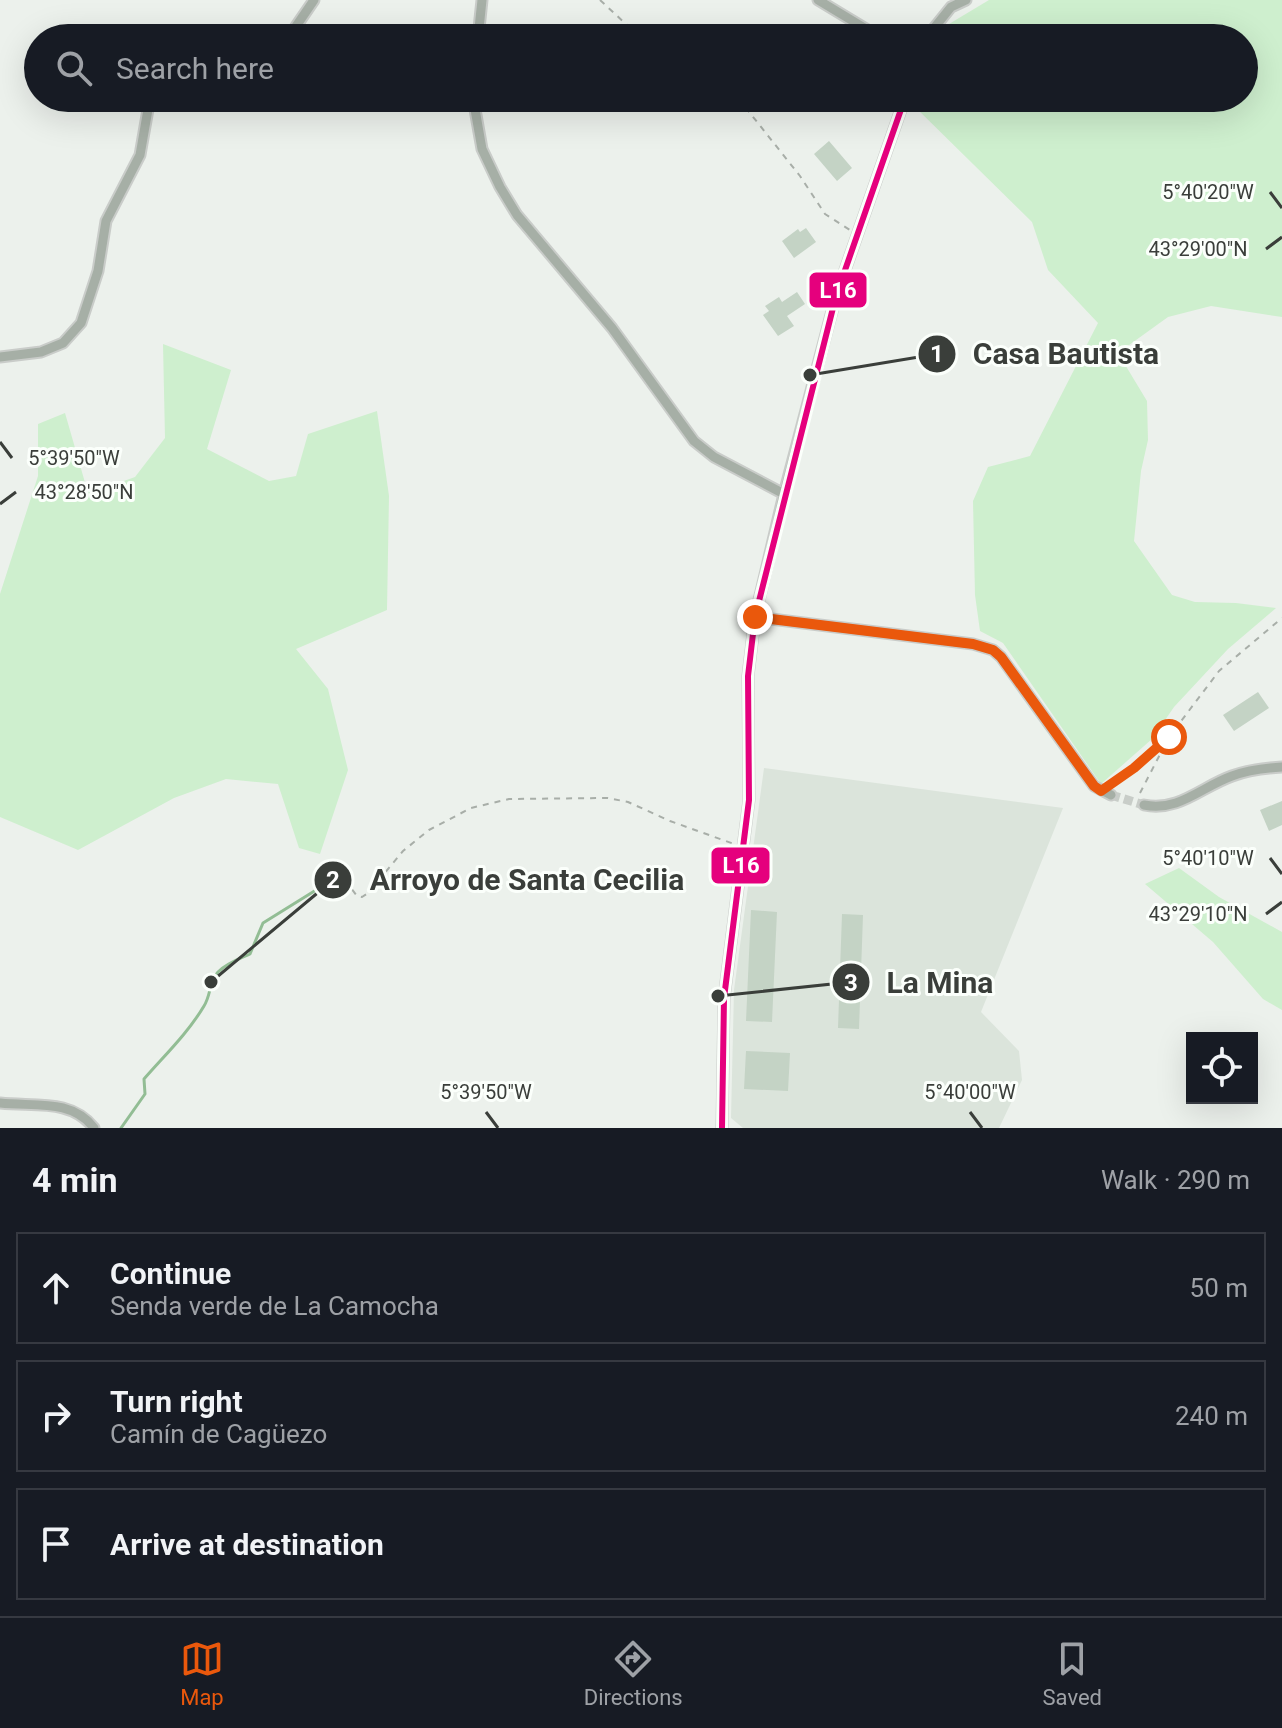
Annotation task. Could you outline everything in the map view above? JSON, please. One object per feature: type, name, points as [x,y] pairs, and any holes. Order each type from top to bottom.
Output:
[{"type":"street","points":[[298,24],[314,0]]},
{"type":"street","points":[[479,24],[482,0]]},
{"type":"street","points":[[818,0],[858,24]]},
{"type":"street","points":[[937,24],[951,7],[966,0]]},
{"type":"street","points":[[0,357],[41,352],[63,343],[81,323],[98,271],[106,221],[140,155],[148,112]]},
{"type":"street","points":[[475,112],[482,149],[517,215],[612,328],[694,441],[714,457],[784,494]]},
{"type":"street","points":[[722,1128],[724,998],[749,800],[748,676],[755,617],[836,296],[900,112]]},
{"type":"street","points":[[755,617],[973,644],[993,650],[1094,786],[1106,793]]},
{"type":"street","points":[[1144,805],[1172,806],[1229,777],[1253,769],[1282,767]]},
{"type":"street","points":[[0,1103],[50,1104],[73,1111],[87,1119],[94,1128]]},
{"type":"path","points":[[600,0],[626,24]]},
{"type":"path","points":[[749,112],[800,176],[825,214],[858,235]]},
{"type":"path","points":[[1140,793],[1169,737],[1219,671],[1282,618]]},
{"type":"path","points":[[1106,793],[1169,737]]},
{"type":"path","points":[[350,878],[351,888],[362,897],[403,851],[429,830],[471,808],[509,799],[608,798],[628,802],[742,848]]},
{"type":"shaded area","points":[[764,768],[1063,808],[981,1012],[1019,1051],[1022,1080],[999,1128],[743,1128],[731,1118],[734,990]]},
{"type":"green space","points":[[989,0],[1282,0],[1282,317],[1211,306],[1168,317],[1118,353],[1147,401],[1148,440],[1141,471],[1134,541],[1172,595],[1195,602],[1276,608],[1228,649],[1174,707],[1152,739],[1101,784],[1003,643],[980,631],[975,595],[973,501],[988,467],[1030,456],[1098,323],[1048,270],[1032,222],[920,112],[1258,112],[1258,24],[949,24]]},
{"type":"green space","points":[[163,344],[231,370],[207,449],[269,481],[296,476],[308,434],[377,411],[389,496],[387,610],[296,649],[328,689],[348,770],[320,854],[299,848],[278,784],[226,779],[174,798],[78,850],[0,817],[0,594],[38,476],[38,424],[65,413],[86,486],[104,488],[135,477],[165,438]]},
{"type":"green space","points":[[1179,868],[1219,897],[1282,932],[1282,1010],[1263,999],[1213,942],[1145,884]]},
{"type":"building","points":[[829,141],[852,168],[837,181],[814,154]]},
{"type":"building","points":[[806,228],[816,242],[794,258],[782,241],[798,229],[800,232]]},
{"type":"building","points":[[797,292],[805,304],[787,316],[794,326],[778,336],[763,315],[769,311],[765,306],[779,297],[782,302]]},
{"type":"building","points":[[1258,692],[1269,708],[1234,731],[1223,715]]},
{"type":"building","points":[[1282,801],[1282,825],[1269,831],[1260,810]]},
{"type":"building","points":[[751,910],[777,912],[772,1022],[746,1021]]},
{"type":"building","points":[[842,914],[863,915],[859,1029],[838,1028]]},
{"type":"building","points":[[746,1051],[790,1053],[788,1091],[744,1089]]},
{"type":"waterway","points":[[121,1128],[145,1094],[144,1079],[198,1016],[218,972],[250,954],[263,923],[345,872]]},
{"type":"tunnel","points":[[1111,795],[1144,805]]},
{"type":"transit line","name":"L16","points":[[722,1128],[724,998],[749,800],[748,676],[755,617],[836,296],[900,112]]},
{"type":"place","name":"Casa Bautista","points":[[810,375]]},
{"type":"place","name":"Arroyo de Santa Cecilia","points":[[211,982]]},
{"type":"place","name":"La Mina","points":[[718,996]]},
{"type":"route","points":[[755,617],[973,644],[993,650],[1094,786],[1101,791],[1134,768],[1169,737]]}]
